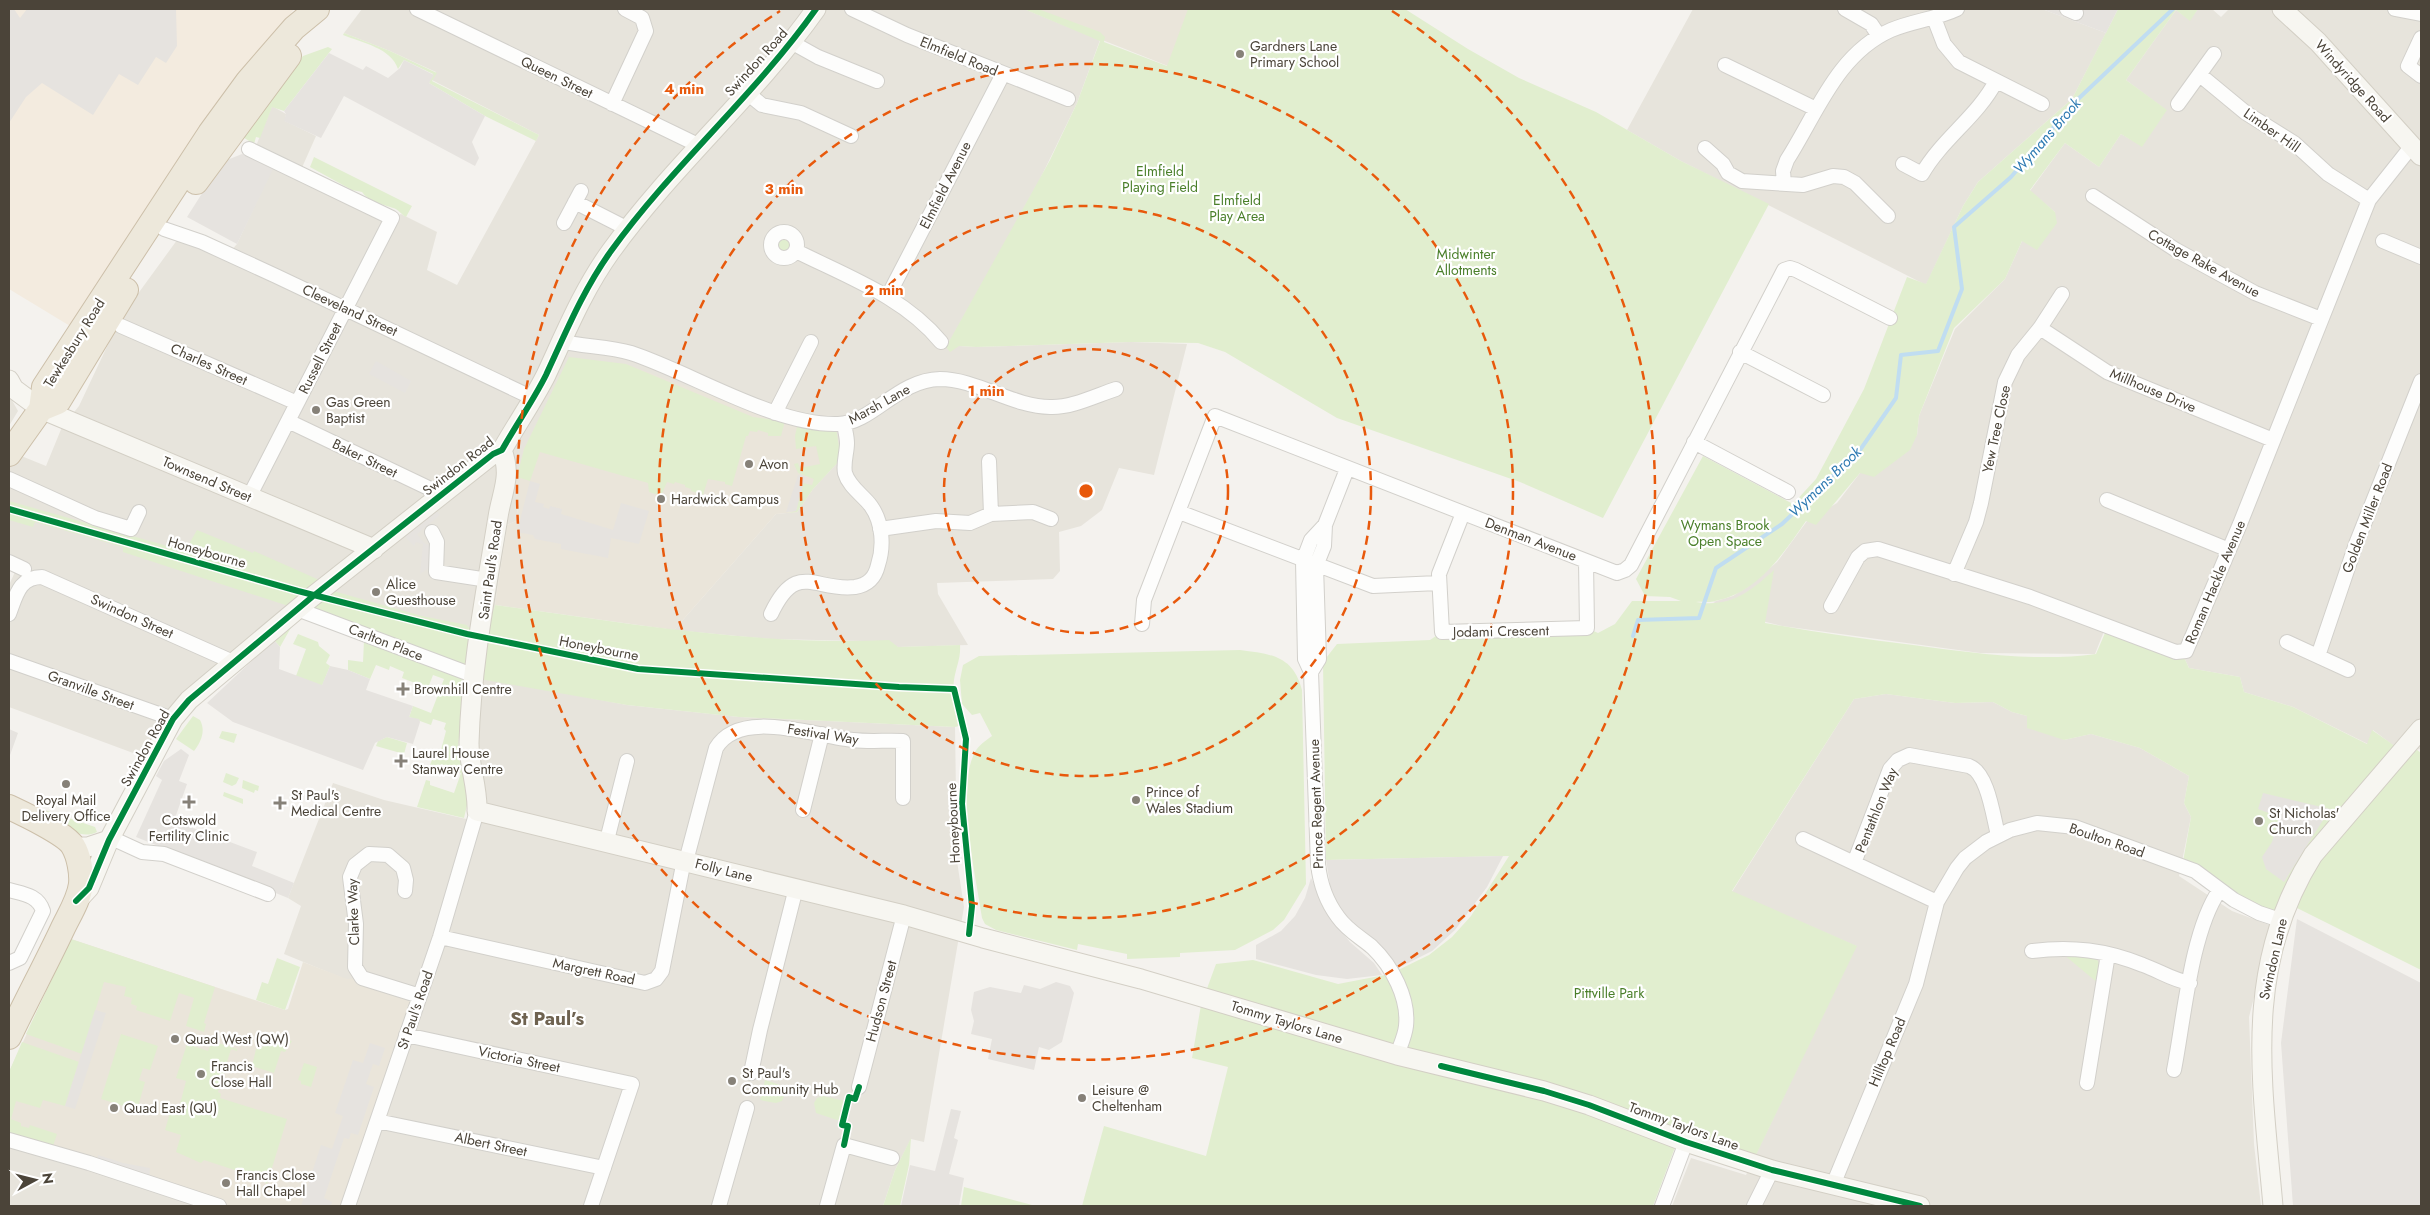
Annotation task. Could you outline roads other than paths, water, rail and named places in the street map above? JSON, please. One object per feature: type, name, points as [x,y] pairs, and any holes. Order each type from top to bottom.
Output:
[{"type":"highway","name":"Tewkesbury Road","points":[[313,13],[302,38],[228,137],[164,229],[58,402],[41,408],[44,387],[210,133],[248,81],[294,28],[313,13]]},
{"type":"highway","points":[[9,454],[41,408]]},
{"type":"highway","points":[[9,806],[34,819],[48,829],[59,832],[74,856],[81,885],[73,907]]},
{"type":"highway","name":"Swindon Road","points":[[9,1037],[73,907]]},
{"type":"street","name":"Queen Street","points":[[417,9],[698,145]]},
{"type":"street","points":[[612,104],[646,31],[642,18],[625,9]]},
{"type":"street","name":"Swindon Road","points":[[73,907],[89,888],[106,849],[173,719],[190,700],[233,662],[442,494],[493,454],[502,450],[532,398],[585,291],[628,229],[698,145],[791,42],[816,9]]},
{"type":"street","name":"Elmfield Road","points":[[852,9],[907,35],[1068,99]]},
{"type":"street","points":[[1845,9],[1871,24],[1880,36]]},
{"type":"street","points":[[1784,184],[1784,165],[1827,90],[1842,68],[1880,36],[1902,26],[1934,18],[1957,9]]},
{"type":"street","name":"Windyridge Road","points":[[2282,9],[2332,56],[2416,151]]},
{"type":"street","points":[[2395,9],[2421,14]]},
{"type":"street","points":[[1934,18],[1944,44],[1954,58],[2042,104]]},
{"type":"street","points":[[2421,38],[2408,66],[2421,76]]},
{"type":"street","points":[[791,42],[818,57],[877,81]]},
{"type":"street","points":[[2178,104],[2214,54]]},
{"type":"street","points":[[1724,65],[1816,109]]},
{"type":"street","name":"Elmfield Avenue","points":[[888,296],[1003,74]]},
{"type":"street","name":"Limber Hill","points":[[2200,75],[2246,113],[2294,143],[2328,174],[2369,200]]},
{"type":"street","points":[[1902,164],[1922,174],[1939,149],[1987,98],[1996,81]]},
{"type":"street","points":[[746,92],[762,105],[801,113],[851,136]]},
{"type":"street","points":[[1705,148],[1736,179],[1784,184],[1810,184],[1833,176],[1844,177],[1855,183],[1888,216]]},
{"type":"street","name":"Russell Street","points":[[249,149],[392,218],[249,497]]},
{"type":"street","name":"Roman Hackle Avenue","points":[[1830,606],[1858,557],[1871,549],[1884,550],[1954,574],[2030,596],[2182,653],[2189,646],[2229,550],[2369,200],[2416,151]]},
{"type":"street","name":"Cottage Rake Avenue","points":[[2093,196],[2184,254],[2255,292],[2321,319]]},
{"type":"street","points":[[564,223],[578,197],[628,229]]},
{"type":"street","name":"Cleeveland Street","points":[[164,229],[202,242],[346,308],[532,398]]},
{"type":"street","points":[[2383,241],[2421,258]]},
{"type":"street","points":[[796,251],[888,296],[926,324],[941,342]]},
{"type":"street","name":"Denman Avenue","points":[[1142,624],[1144,600],[1215,416],[1612,572],[1622,572],[1628,568],[1781,272],[1787,268],[1796,270],[1890,318]]},
{"type":"street","name":"Yew Tree Close","points":[[1954,574],[1976,522],[2005,382],[2018,356],[2040,328],[2062,294]]},
{"type":"street","name":"Charles Street","points":[[120,326],[297,402]]},
{"type":"street","name":"Millhouse Drive","points":[[2040,328],[2107,372],[2273,440]]},
{"type":"street","name":"Marsh Lane","points":[[560,342],[629,353],[792,418],[844,424],[854,421],[904,388],[928,380],[942,379],[956,382],[1037,406],[1051,408],[1116,390]]},
{"type":"street","points":[[775,412],[811,342]]},
{"type":"street","points":[[1740,352],[1823,395]]},
{"type":"street","name":"Townsend Street","points":[[9,380],[14,389],[41,408],[374,549]]},
{"type":"street","name":"Golden Miller Road","points":[[2318,656],[2353,552],[2421,381]]},
{"type":"street","name":"Baker Street","points":[[288,421],[442,494]]},
{"type":"street","points":[[771,614],[784,590],[804,582],[854,587],[870,581],[874,576],[880,558],[880,529],[871,507],[845,474],[847,442],[844,424]]},
{"type":"street","points":[[1694,442],[1788,492]]},
{"type":"street","name":"Saint Paul's Road","points":[[477,811],[478,794],[469,745],[475,676],[488,580],[499,507],[508,472],[502,450]]},
{"type":"street","points":[[989,461],[991,514]]},
{"type":"street","name":"Prince Regent Avenue","points":[[1311,672],[1319,659],[1316,566],[1324,546],[1325,525],[1348,468]]},
{"type":"street","points":[[9,479],[95,518],[131,529],[139,512]]},
{"type":"street","points":[[2106,500],[2229,550]]},
{"type":"street","points":[[880,529],[936,520],[970,523],[991,514],[1033,512],[1052,519]]},
{"type":"street","points":[[1179,512],[1316,566],[1373,586],[1438,583]]},
{"type":"street","name":"Jodami Crescent","points":[[1463,514],[1439,574],[1442,632],[1587,628],[1586,561]]},
{"type":"street","name":"Prince Regent Avenue","points":[[1325,525],[1311,540],[1303,561],[1305,659],[1311,672],[1319,875],[1326,897],[1338,917],[1383,959],[1397,982],[1404,1005],[1406,1022],[1397,1055]]},
{"type":"street","points":[[432,532],[437,542],[436,572],[488,580]]},
{"type":"street","name":"Swindon Street","points":[[9,562],[27,574],[47,578],[233,662]]},
{"type":"street","points":[[9,614],[27,574]]},
{"type":"street","name":"Carlton Place","points":[[298,609],[475,676]]},
{"type":"street","points":[[2287,642],[2348,670]]},
{"type":"street","name":"Granville Street","points":[[9,661],[173,719]]},
{"type":"street","name":"Festival Way","points":[[685,860],[714,753],[722,739],[738,731],[773,727],[800,729],[855,740],[903,740],[903,798]]},
{"type":"street","points":[[803,810],[822,734]]},
{"type":"street","name":"Swindon Lane","points":[[2273,1206],[2264,1104],[2261,1019],[2267,971],[2280,920],[2301,874],[2313,855],[2358,802],[2415,741]]},
{"type":"street","name":"Pentathlon Way","points":[[1854,863],[1890,769],[1898,760],[1909,755],[1969,766],[1976,770],[1982,778],[1998,835]]},
{"type":"street","points":[[606,844],[627,761]]},
{"type":"street","name":"Folly Lane","points":[[477,811],[606,844],[685,860],[904,914],[969,934]]},
{"type":"street","name":"St Paul's Road","points":[[348,1206],[440,937],[477,811]]},
{"type":"street","name":"Boulton Road","points":[[1932,917],[1937,902],[1949,879],[1965,858],[1998,835],[2037,823],[2076,827],[2195,871],[2220,891],[2260,913],[2280,920]]},
{"type":"street","name":"Pentathlon Way","points":[[1803,839],[1937,902]]},
{"type":"street","points":[[74,856],[106,849],[118,840],[142,852],[164,854],[268,894]]},
{"type":"street","name":"Clarke Way","points":[[405,892],[406,880],[403,868],[388,855],[369,854],[355,866],[350,877],[356,924],[355,967],[362,978],[420,996]]},
{"type":"street","name":"Margrett Road","points":[[440,937],[645,983],[651,982],[662,971],[685,860]]},
{"type":"street","points":[[751,1073],[796,888]]},
{"type":"street","points":[[9,890],[34,898],[40,904],[43,911],[20,958],[9,963]]},
{"type":"street","points":[[2174,1070],[2204,919],[2220,891]]},
{"type":"street","name":"Hudson Street","points":[[859,1087],[904,914]]},
{"type":"street","name":"Hilltop Road","points":[[1833,1185],[1916,984],[1926,949],[1932,917]]},
{"type":"street","name":"Tommy Taylors Lane","points":[[969,934],[1141,979],[1397,1055],[1544,1091],[1589,1105],[1686,1142],[1772,1170],[1920,1206]]},
{"type":"street","points":[[2032,950],[2076,948],[2108,954],[2148,967],[2174,980],[2190,984]]},
{"type":"street","points":[[2087,1083],[2108,954]]},
{"type":"street","name":"Victoria Street","points":[[406,1035],[632,1084],[604,1168]]},
{"type":"street","points":[[718,1206],[747,1108]]},
{"type":"street","name":"Albert Street","points":[[377,1121],[604,1168]]},
{"type":"street","points":[[9,1140],[89,1163],[219,1206]]},
{"type":"street","points":[[1662,1206],[1686,1142]]},
{"type":"street","points":[[827,1206],[844,1145],[892,1158]]},
{"type":"street","points":[[591,1206],[604,1168]]},
{"type":"street","points":[[1754,1206],[1772,1170]]},
{"type":"waterway","name":"Wymans Brook","points":[[1633,636],[1638,620],[1699,618],[1716,568],[1782,524],[1860,450],[1896,398],[1901,355],[1938,351],[1962,289],[1954,227],[2011,177],[2076,101],[2173,9]]},
{"type":"place","name":"Gardners Lane Primary School","points":[[1240,54]]},
{"type":"place","name":"Gas Green Baptist","points":[[316,410]]},
{"type":"place","name":"Avon","points":[[749,464]]},
{"type":"place","name":"Hardwick Campus","points":[[661,499]]},
{"type":"place","name":"Alice Guesthouse","points":[[376,592]]},
{"type":"place","name":"Brownhill Centre","points":[[403,689]]},
{"type":"place","name":"Laurel House Stanway Centre","points":[[401,761]]},
{"type":"place","name":"Royal Mail Delivery Office","points":[[66,784]]},
{"type":"place","name":"Prince of Wales Stadium","points":[[1136,800]]},
{"type":"place","name":"Cotswold Fertility Clinic","points":[[189,802]]},
{"type":"place","name":"St Paul's Medical Centre","points":[[280,803]]},
{"type":"place","name":"St Nicholas' Church","points":[[2259,821]]},
{"type":"place","name":"Quad West (QW)","points":[[175,1039]]},
{"type":"place","name":"Francis Close Hall","points":[[201,1074]]},
{"type":"place","name":"St Paul's Community Hub","points":[[732,1081]]},
{"type":"place","name":"Leisure @ Cheltenham","points":[[1082,1098]]},
{"type":"place","name":"Quad East (QU)","points":[[114,1108]]},
{"type":"place","name":"Francis Close Hall Chapel","points":[[226,1183]]},
{"type":"district","name":"St Paul’s","points":[[547,1018]]},
{"type":"park label","name":"Elmfield Playing Field","points":[[1160,180]]},
{"type":"park label","name":"Elmfield Play Area","points":[[1237,208]]},
{"type":"park label","name":"Midwinter Allotments","points":[[1466,262]]},
{"type":"park label","name":"Wymans Brook Open Space","points":[[1725,534]]},
{"type":"park label","name":"Pittville Park","points":[[1609,993]]}]
